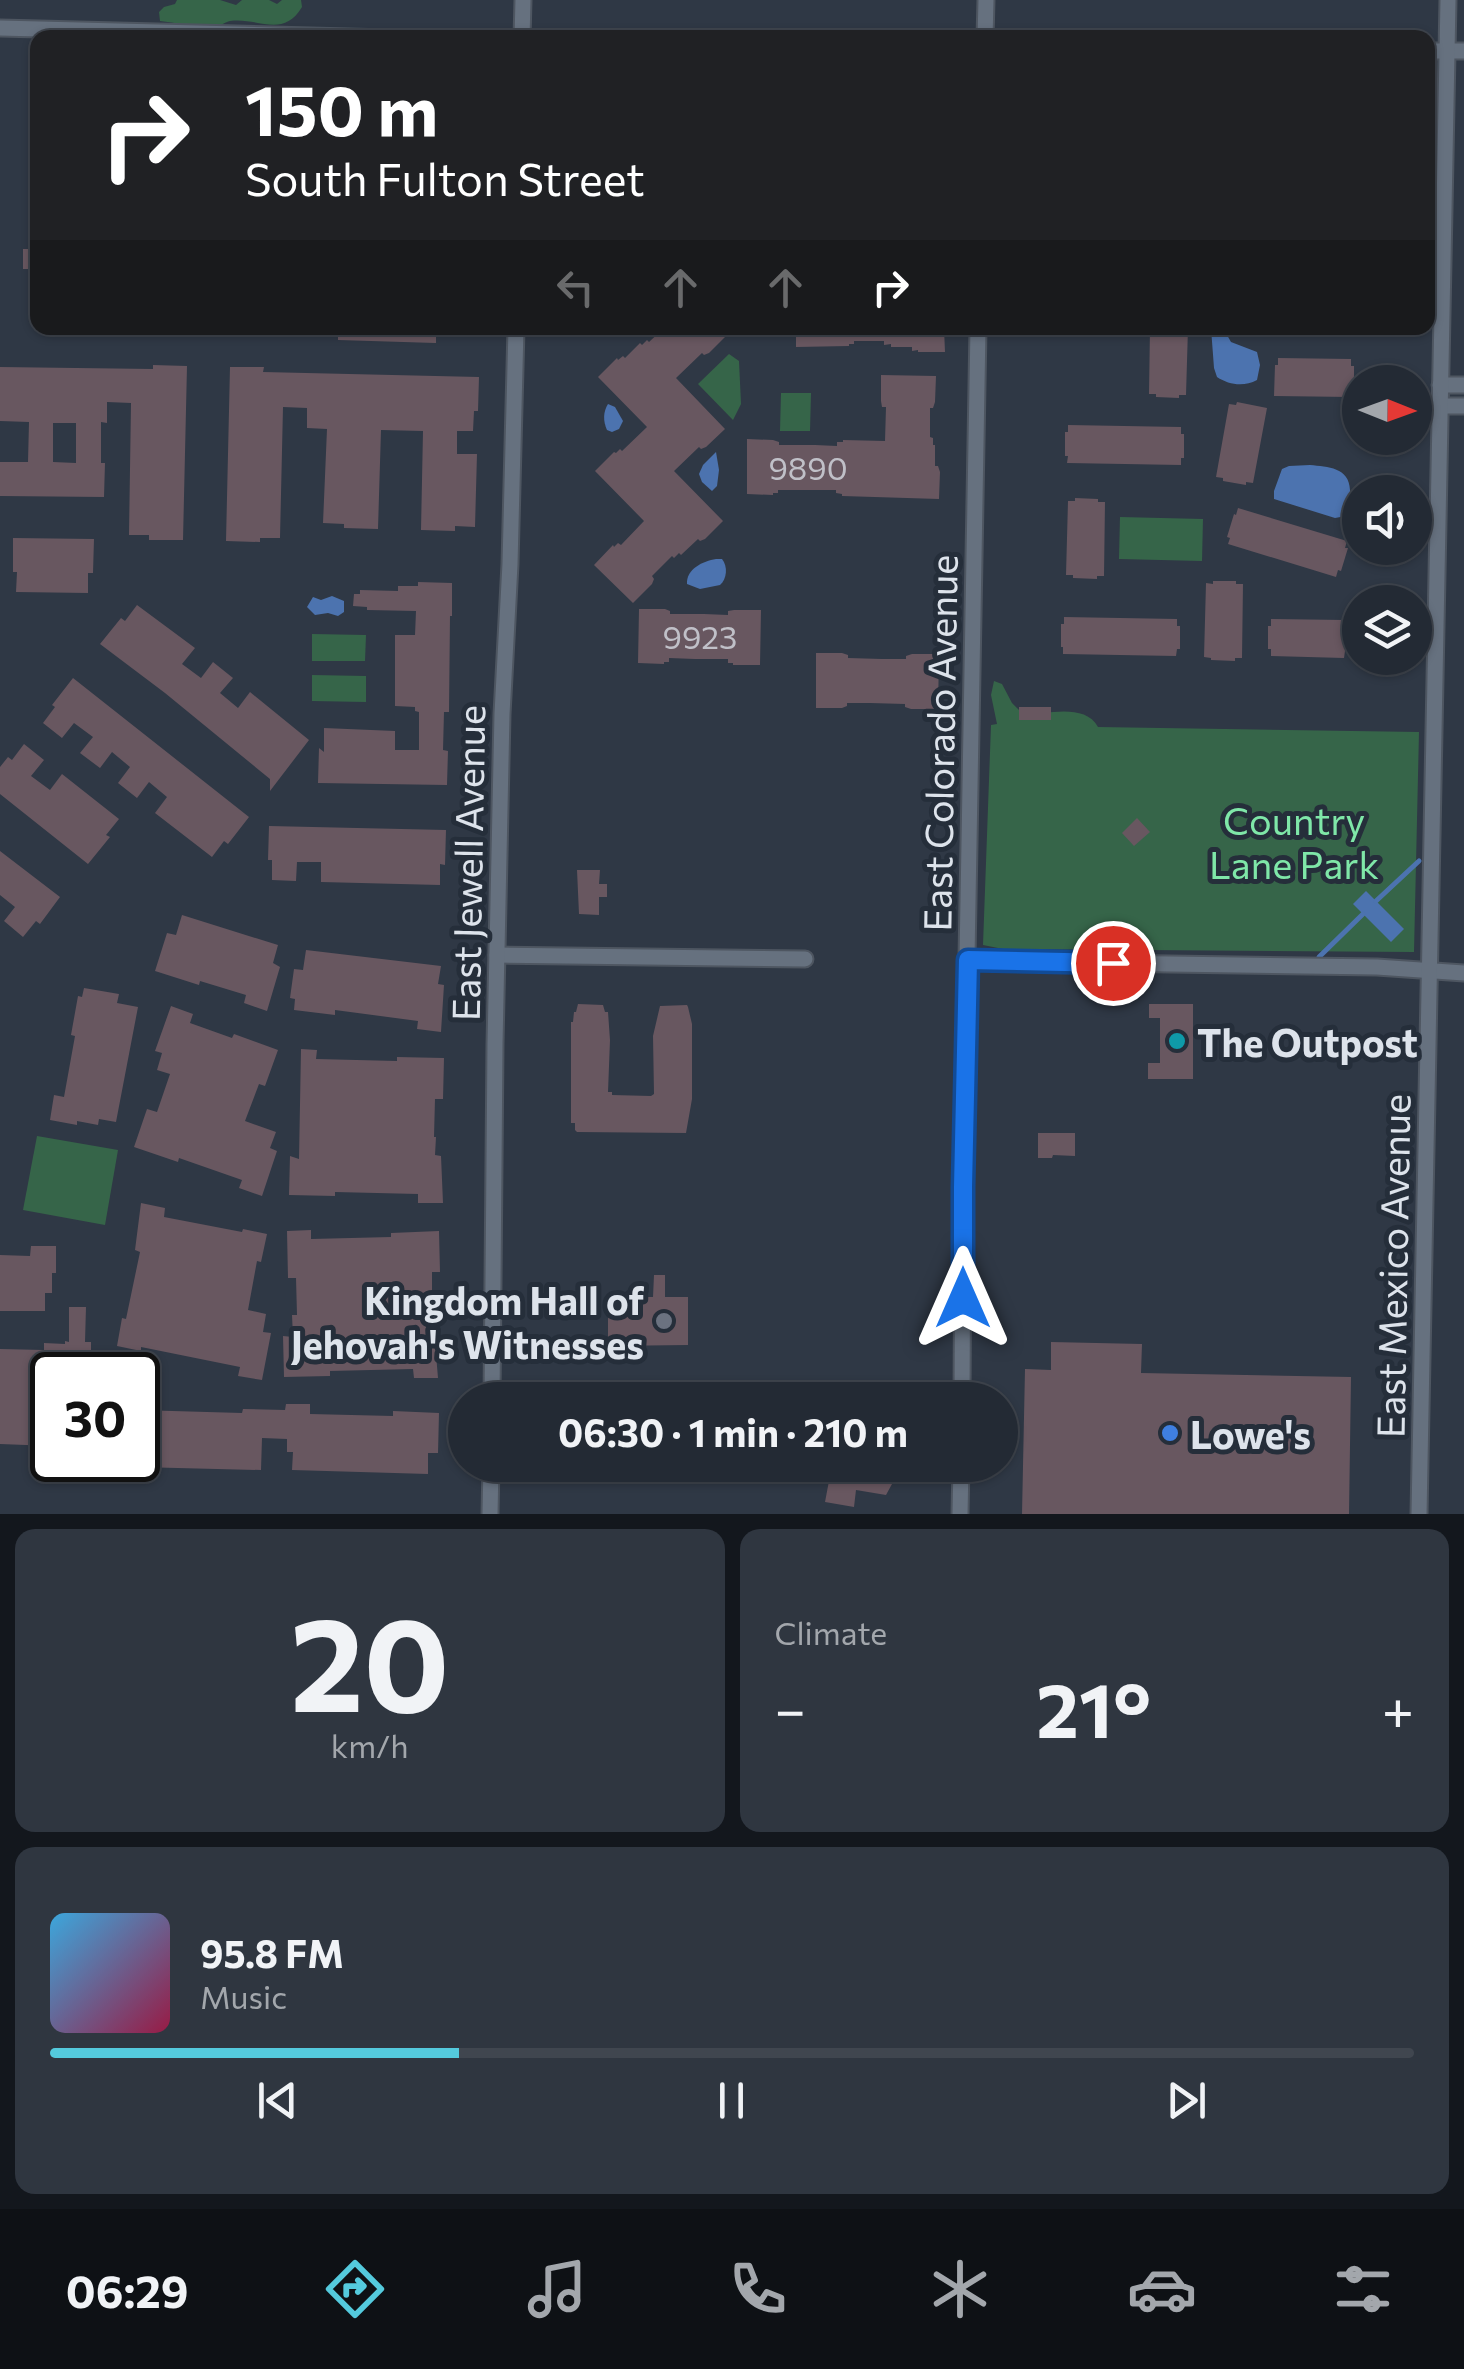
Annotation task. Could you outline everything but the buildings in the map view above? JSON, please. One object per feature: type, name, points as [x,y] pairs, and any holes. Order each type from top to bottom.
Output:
[{"type":"street","points":[[522,30],[523,0]]},
{"type":"street","points":[[985,30],[986,0]]},
{"type":"street","name":"East Mexico Avenue","points":[[1418,1514],[1448,0]]},
{"type":"street","points":[[0,28],[78,30]]},
{"type":"street","points":[[1435,50],[1464,51]]},
{"type":"street","name":"East Jewell Avenue","points":[[492,1382],[502,714],[516,335]]},
{"type":"street","name":"East Colorado Avenue","points":[[962,1382],[978,335]]},
{"type":"street","points":[[1440,385],[1464,386]]},
{"type":"street","points":[[1440,406],[1464,406]]},
{"type":"street","points":[[497,955],[805,959]]},
{"type":"street","points":[[968,960],[1376,967],[1464,973]]},
{"type":"street","points":[[490,1482],[490,1514]]},
{"type":"street","points":[[960,1514],[961,1482]]},
{"type":"green space","points":[[177,0],[220,0],[236,5],[242,0],[269,0],[277,4],[282,0],[301,0],[302,7],[295,17],[278,24],[230,21],[201,26],[160,21],[159,12]]},
{"type":"green space","points":[[729,354],[739,361],[741,404],[733,420],[698,384]]},
{"type":"green space","points":[[781,393],[811,393],[810,431],[780,431]]},
{"type":"green space","points":[[1120,517],[1203,519],[1202,561],[1119,559]]},
{"type":"green space","points":[[312,634],[366,635],[365,661],[312,661]]},
{"type":"green space","points":[[312,675],[366,676],[366,702],[312,701]]},
{"type":"green space","name":"Country Lane Park","points":[[994,681],[1002,684],[1024,715],[1075,712],[1098,727],[1419,732],[1414,952],[1003,949],[983,945],[991,725],[997,724],[991,695]]},
{"type":"green space","points":[[37,1136],[118,1150],[105,1225],[23,1210]]},
{"type":"water","points":[[1212,335],[1227,335],[1231,342],[1257,352],[1260,365],[1257,380],[1247,384],[1226,382],[1217,377]]},
{"type":"water","points":[[608,404],[615,407],[623,421],[612,432],[607,430],[604,420]]},
{"type":"water","points":[[716,452],[719,470],[717,486],[712,491],[699,474]]},
{"type":"water","points":[[1310,465],[1342,473],[1342,517],[1274,499],[1282,469]]},
{"type":"water","points":[[722,559],[726,569],[720,585],[700,589],[687,584],[696,567]]},
{"type":"water","points":[[332,596],[344,601],[344,612],[338,616],[315,615],[307,607],[313,597],[321,600]]},
{"type":"water","points":[[1366,891],[1404,929],[1391,942],[1353,904]]},
{"type":"waterway","points":[[1376,901],[1419,861]]},
{"type":"waterway","points":[[1319,957],[1363,914]]},
{"type":"place","name":"The Outpost","points":[[1177,1041]]},
{"type":"place","name":"Kingdom Hall of Jehovah's Witnesses","points":[[664,1321]]},
{"type":"place","name":"Lowe's","points":[[1170,1433]]},
{"type":"route","points":[[963,1298],[968,960],[1113,963]]}]
